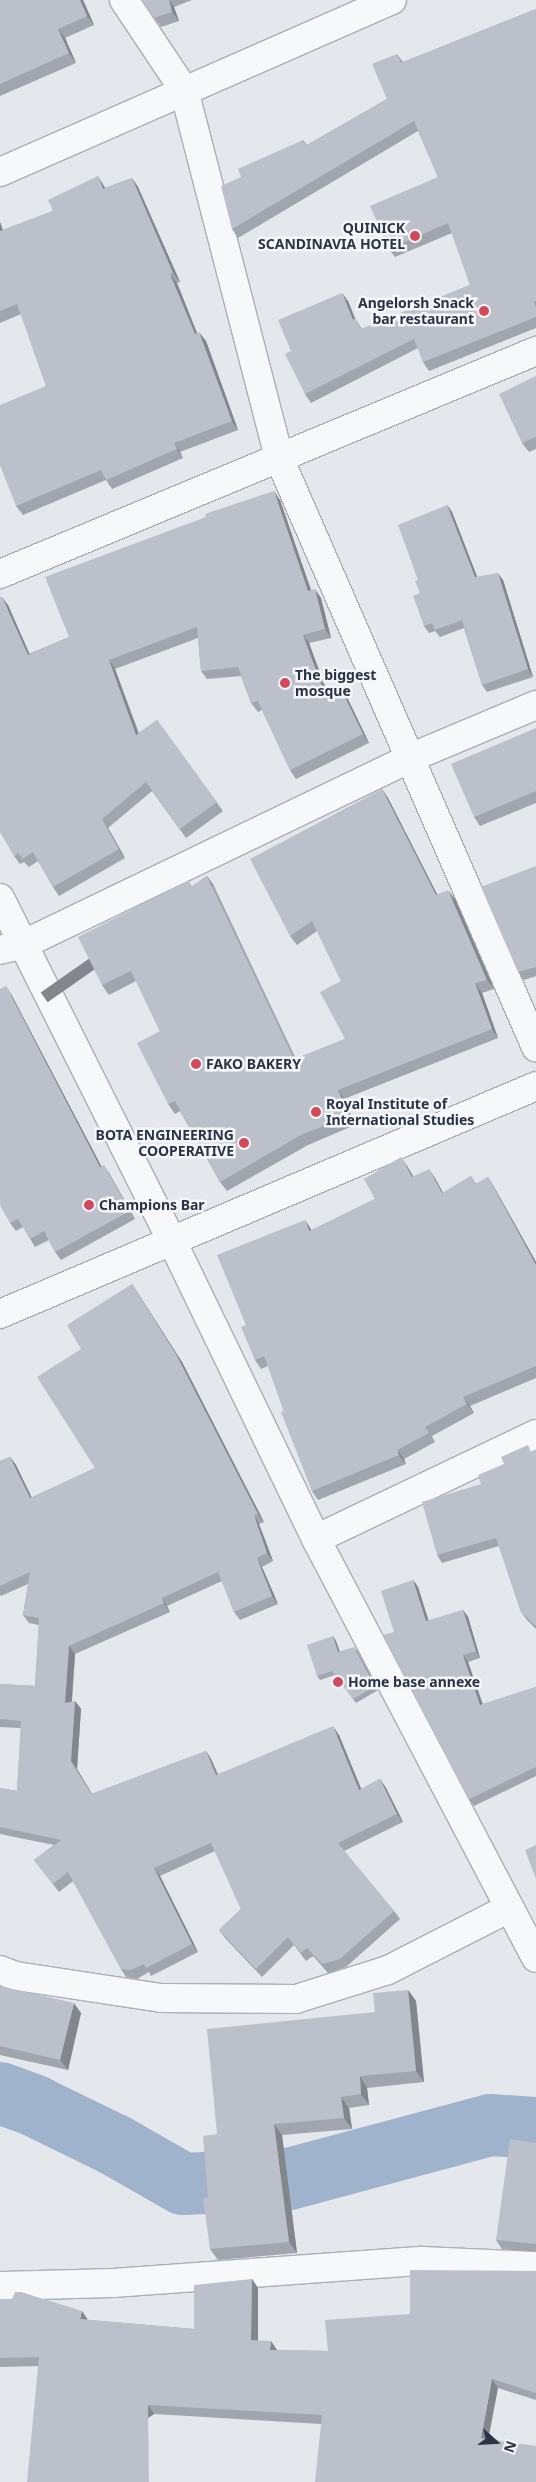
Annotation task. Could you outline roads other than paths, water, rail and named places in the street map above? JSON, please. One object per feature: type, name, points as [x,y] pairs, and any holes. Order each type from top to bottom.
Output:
[{"type":"street","points":[[124,0],[184,90],[279,458],[536,1047]]},
{"type":"street","points":[[0,172],[392,0]]},
{"type":"street","points":[[0,574],[536,351]]},
{"type":"street","points":[[12,947],[410,758],[536,704]]},
{"type":"street","points":[[0,898],[12,947],[172,1241],[316,1539],[508,1908],[535,1954]]},
{"type":"street","points":[[0,1314],[536,1086]]},
{"type":"street","points":[[316,1539],[536,1434]]},
{"type":"street","points":[[0,1970],[16,1976],[161,1998],[296,1999],[388,1970],[508,1908]]},
{"type":"street","points":[[0,2286],[113,2283],[422,2261],[536,2266]]},
{"type":"waterway","points":[[0,2093],[35,2106],[115,2145],[183,2184],[289,2179],[490,2125],[536,2128]]},
{"type":"place","name":"QUINICK SCANDINAVIA HOTEL","points":[[415,236]]},
{"type":"place","name":"Angelorsh Snack bar restaurant","points":[[484,311]]},
{"type":"place","name":"The biggest mosque","points":[[285,683]]},
{"type":"place","name":"FAKO BAKERY","points":[[196,1064]]},
{"type":"place","name":"Royal Institute of International Studies","points":[[316,1112]]},
{"type":"place","name":"BOTA ENGINEERING COOPERATIVE","points":[[244,1143]]},
{"type":"place","name":"Champions Bar","points":[[89,1205]]},
{"type":"place","name":"Home base annexe","points":[[338,1682]]}]
